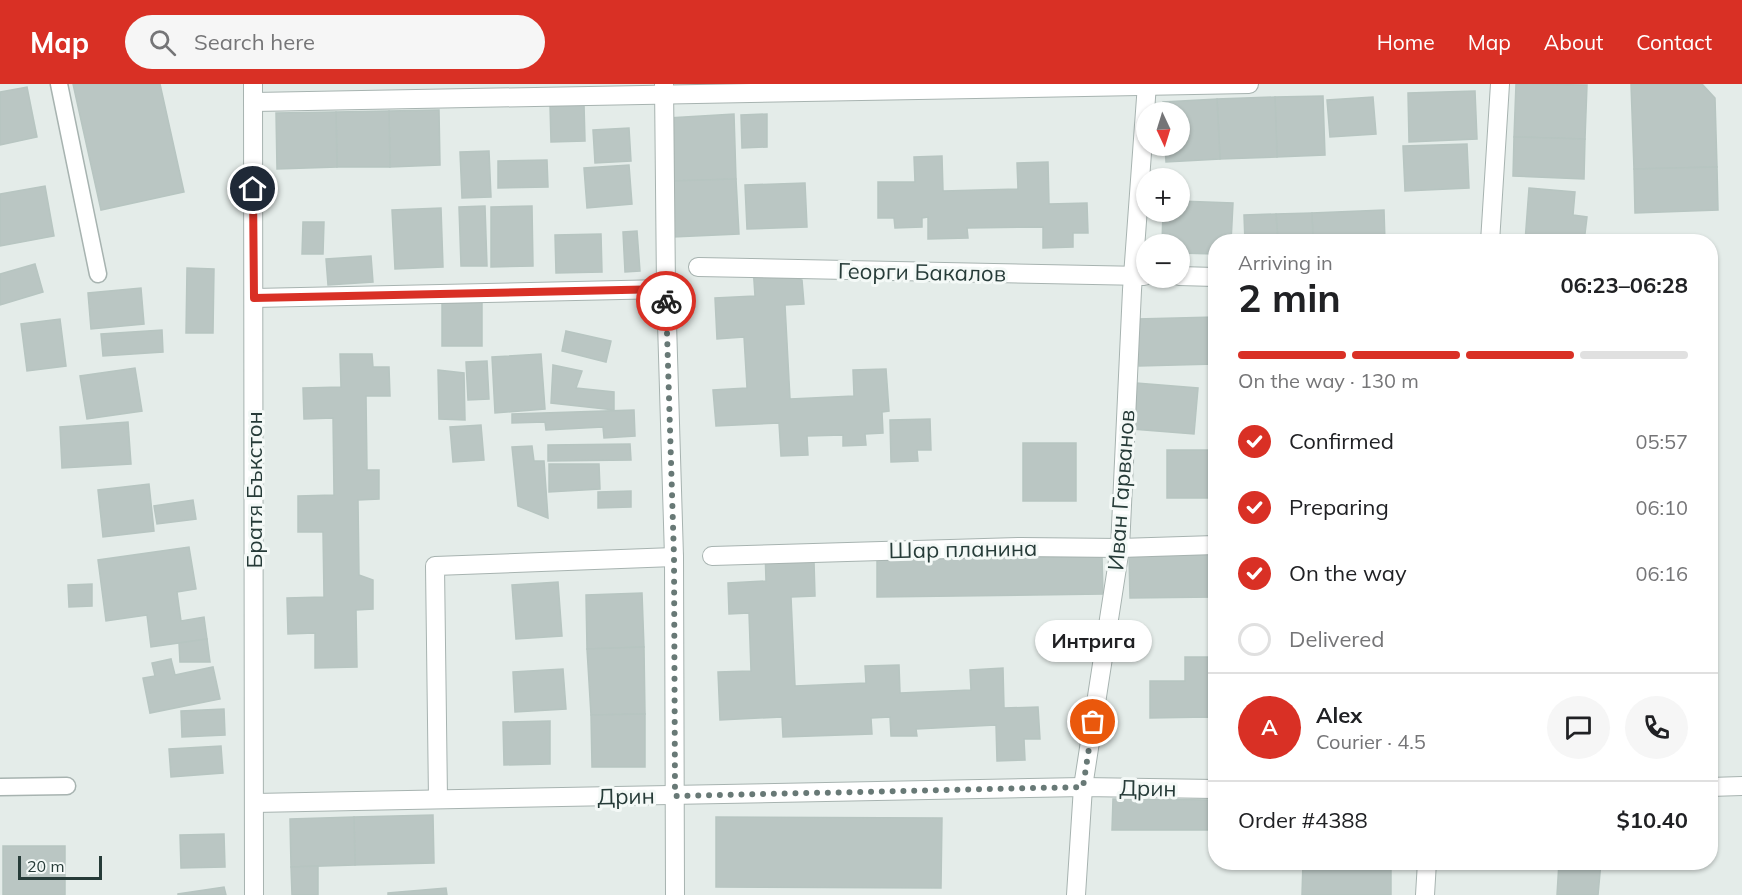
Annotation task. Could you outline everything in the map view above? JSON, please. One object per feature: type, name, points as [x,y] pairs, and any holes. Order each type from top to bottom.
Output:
[{"type":"street","points":[[253,93],[1249,84]]},
{"type":"street","points":[[1491,234],[1500,84]]},
{"type":"street","name":"Иван Гарванов","points":[[1142,234],[1147,85]]},
{"type":"street","points":[[664,89],[666,289],[674,557],[675,895]]},
{"type":"street","name":"Братя Бъкстон","points":[[253,93],[254,895]]},
{"type":"street","name":"Георги Бакалов","points":[[698,267],[1136,276]]},
{"type":"street","points":[[1190,276],[1208,277]]},
{"type":"street","name":"Иван Гарванов","points":[[1076,895],[1083,787],[1120,548],[1139,288]]},
{"type":"street","points":[[254,298],[666,289]]},
{"type":"street","name":"Шар планина","points":[[712,556],[1020,547],[1120,548],[1208,545]]},
{"type":"street","points":[[438,799],[435,566],[674,557]]},
{"type":"street","points":[[1718,787],[1742,786]]},
{"type":"street","name":"Дрин","points":[[254,803],[1083,787],[1208,789]]},
{"type":"street","points":[[1425,895],[1427,870]]},
{"type":"lane","points":[[59,84],[98,274]]},
{"type":"lane","points":[[0,787],[67,786]]},
{"type":"building","points":[[73,84],[160,84],[184,192],[101,210]]},
{"type":"building","points":[[1516,84],[1587,85],[1585,139],[1514,137]]},
{"type":"building","points":[[1631,84],[1702,84],[1715,98],[1717,167],[1634,169]]},
{"type":"building","points":[[27,87],[37,137],[0,145],[0,92]]},
{"type":"building","points":[[1475,91],[1477,139],[1409,142],[1408,93]]},
{"type":"building","points":[[1323,96],[1325,155],[1277,157],[1275,97]]},
{"type":"building","points":[[1275,97],[1277,157],[1220,159],[1217,99]]},
{"type":"building","points":[[1373,97],[1376,134],[1330,137],[1327,100]]},
{"type":"building","points":[[1217,99],[1220,159],[1166,162],[1166,156],[1190,156],[1190,102],[1163,102]]},
{"type":"building","points":[[584,104],[585,141],[551,142],[550,105]]},
{"type":"building","points":[[439,110],[440,165],[390,167],[389,111]]},
{"type":"building","points":[[389,111],[390,167],[337,167],[336,112]]},
{"type":"building","points":[[336,112],[337,167],[277,169],[276,113]]},
{"type":"building","points":[[734,114],[736,179],[671,181],[668,118]]},
{"type":"building","points":[[767,114],[767,147],[742,148],[741,115]]},
{"type":"building","points":[[629,128],[631,161],[595,163],[593,130]]},
{"type":"building","points":[[1514,137],[1585,139],[1584,179],[1513,176]]},
{"type":"building","points":[[1467,144],[1469,188],[1405,191],[1403,146]]},
{"type":"building","points":[[489,151],[491,197],[462,198],[460,152]]},
{"type":"building","points":[[942,156],[943,191],[1018,189],[1017,163],[1048,162],[1049,204],[1087,203],[1088,233],[1073,233],[1073,247],[1043,248],[1043,227],[967,228],[968,238],[928,239],[928,217],[922,218],[922,227],[895,228],[894,218],[878,218],[878,182],[915,182],[914,157]]},
{"type":"building","points":[[547,160],[548,187],[498,188],[498,161]]},
{"type":"building","points":[[629,165],[632,204],[587,208],[584,168]]},
{"type":"building","points":[[1717,167],[1718,210],[1635,213],[1634,169]]},
{"type":"building","points":[[736,179],[739,234],[673,237],[671,181]]},
{"type":"building","points":[[805,183],[807,227],[747,229],[745,185]]},
{"type":"building","points":[[45,186],[54,236],[0,246],[0,194]]},
{"type":"building","points":[[1529,188],[1575,192],[1573,215],[1587,217],[1585,234],[1526,234]]},
{"type":"building","points":[[1190,201],[1233,203],[1231,234],[1208,234],[1208,254],[1190,253],[1190,234],[1162,234],[1163,222],[1190,222]]},
{"type":"building","points":[[485,206],[487,266],[461,266],[459,207]]},
{"type":"building","points":[[532,206],[533,266],[491,267],[491,207]]},
{"type":"building","points":[[441,208],[443,267],[395,269],[392,210]]},
{"type":"building","points":[[1384,210],[1385,234],[1313,234],[1312,213]]},
{"type":"building","points":[[1312,213],[1313,234],[1277,234],[1276,214]]},
{"type":"building","points":[[1276,214],[1277,234],[1245,234],[1244,215]]},
{"type":"building","points":[[303,222],[324,222],[323,254],[302,254]]},
{"type":"building","points":[[637,231],[640,271],[625,272],[623,232]]},
{"type":"building","points":[[601,234],[602,272],[556,273],[555,235]]},
{"type":"building","points":[[371,256],[373,282],[328,285],[326,259]]},
{"type":"building","points":[[35,264],[43,292],[0,305],[0,274]]},
{"type":"building","points":[[753,266],[802,280],[804,304],[785,305],[790,399],[854,396],[853,370],[886,369],[889,411],[882,412],[883,433],[865,434],[866,445],[843,446],[843,435],[807,436],[808,455],[781,456],[779,423],[716,426],[713,390],[747,388],[744,337],[717,339],[715,298],[755,296]]},
{"type":"building","points":[[187,268],[214,269],[213,333],[186,333]]},
{"type":"building","points":[[141,288],[144,324],[91,329],[88,293]]},
{"type":"building","points":[[482,301],[482,346],[442,346],[442,302]]},
{"type":"building","points":[[1208,317],[1208,364],[1139,366],[1137,319]]},
{"type":"building","points":[[60,319],[66,366],[27,371],[21,324]]},
{"type":"building","points":[[162,330],[163,352],[103,356],[101,334]]},
{"type":"building","points":[[566,331],[611,341],[606,362],[562,351]]},
{"type":"building","points":[[340,354],[372,354],[373,367],[389,367],[390,396],[366,396],[367,470],[379,470],[379,499],[358,500],[359,575],[373,580],[373,609],[356,610],[357,667],[315,668],[315,633],[288,634],[287,598],[324,597],[323,532],[298,532],[298,496],[334,495],[333,418],[304,419],[303,388],[341,387]]},
{"type":"building","points":[[541,354],[545,409],[495,413],[492,357]]},
{"type":"building","points":[[487,361],[489,399],[468,400],[466,362]]},
{"type":"building","points":[[553,365],[582,371],[576,388],[614,392],[614,410],[551,403]]},
{"type":"building","points":[[135,368],[142,411],[87,419],[80,376]]},
{"type":"building","points":[[438,370],[464,373],[465,420],[439,419]]},
{"type":"building","points":[[1136,383],[1198,388],[1194,434],[1132,429]]},
{"type":"building","points":[[634,410],[635,436],[604,438],[603,427],[546,430],[545,422],[512,423],[512,414]]},
{"type":"building","points":[[930,419],[931,450],[917,450],[918,461],[891,462],[890,420]]},
{"type":"building","points":[[128,422],[131,464],[62,468],[60,427]]},
{"type":"building","points":[[481,425],[484,460],[453,462],[450,427]]},
{"type":"building","points":[[1023,443],[1076,443],[1076,501],[1023,501]]},
{"type":"building","points":[[630,444],[631,460],[548,461],[548,445]]},
{"type":"building","points":[[532,446],[534,461],[544,461],[548,518],[518,506],[512,447]]},
{"type":"building","points":[[1167,450],[1208,450],[1208,498],[1167,498]]},
{"type":"building","points":[[549,464],[599,464],[600,489],[549,492]]},
{"type":"building","points":[[149,484],[154,531],[103,537],[98,490]]},
{"type":"building","points":[[631,491],[631,507],[598,508],[598,492]]},
{"type":"building","points":[[193,500],[196,519],[157,524],[154,506]]},
{"type":"building","points":[[189,547],[196,589],[177,592],[181,621],[204,617],[207,639],[151,647],[147,615],[106,621],[98,560]]},
{"type":"building","points":[[765,549],[814,561],[815,596],[791,597],[795,686],[866,683],[865,666],[899,665],[900,693],[971,690],[970,670],[1003,668],[1004,708],[1038,707],[1040,739],[1024,739],[1025,760],[997,761],[996,725],[916,729],[917,736],[891,736],[890,717],[871,718],[872,734],[783,737],[782,717],[720,720],[718,672],[751,671],[749,613],[729,614],[728,583],[766,581]]},
{"type":"building","points":[[1208,554],[1208,597],[1130,598],[1129,555]]},
{"type":"building","points":[[1102,556],[1103,594],[877,597],[877,559]]},
{"type":"building","points":[[558,582],[562,636],[516,639],[512,585]]},
{"type":"building","points":[[92,584],[92,606],[69,607],[68,585]]},
{"type":"building","points":[[642,593],[644,647],[587,649],[586,595]]},
{"type":"building","points":[[207,639],[210,662],[180,662],[179,643]]},
{"type":"building","points":[[644,647],[645,714],[591,715],[587,649]]},
{"type":"building","points":[[1185,657],[1208,657],[1208,717],[1150,718],[1150,681],[1185,681]]},
{"type":"building","points":[[171,659],[175,675],[213,667],[220,699],[150,713],[143,678],[155,676],[152,663]]},
{"type":"building","points":[[563,669],[566,709],[515,712],[513,672]]},
{"type":"building","points":[[224,709],[225,735],[182,737],[181,711]]},
{"type":"building","points":[[645,714],[645,767],[592,767],[591,715]]},
{"type":"building","points":[[550,721],[550,764],[504,765],[503,722]]},
{"type":"building","points":[[221,746],[223,773],[171,777],[169,749]]},
{"type":"building","points":[[1113,799],[1208,800],[1208,830],[1112,830]]},
{"type":"building","points":[[433,815],[434,863],[355,865],[354,817]]},
{"type":"building","points":[[354,817],[355,865],[291,867],[290,819]]},
{"type":"building","points":[[716,817],[942,818],[941,888],[716,887]]},
{"type":"building","points":[[224,834],[225,867],[181,868],[180,835]]},
{"type":"building","points":[[3,846],[65,846],[65,895],[3,895]]},
{"type":"building","points":[[318,866],[318,895],[292,895],[291,867]]},
{"type":"building","points":[[1303,870],[1391,870],[1391,895],[1302,895]]},
{"type":"building","points":[[1559,870],[1600,870],[1598,895],[1557,895]]},
{"type":"building","points":[[224,887],[226,895],[178,895],[178,894]]},
{"type":"building","points":[[446,888],[447,895],[388,895],[388,893]]},
{"type":"way so far","points":[[666,301],[674,557],[675,796],[1083,787],[1093,722]]},
{"type":"place","name":"Интрига","points":[[1093,722]]},
{"type":"route","points":[[253,189],[254,298],[666,289],[666,301]]}]
